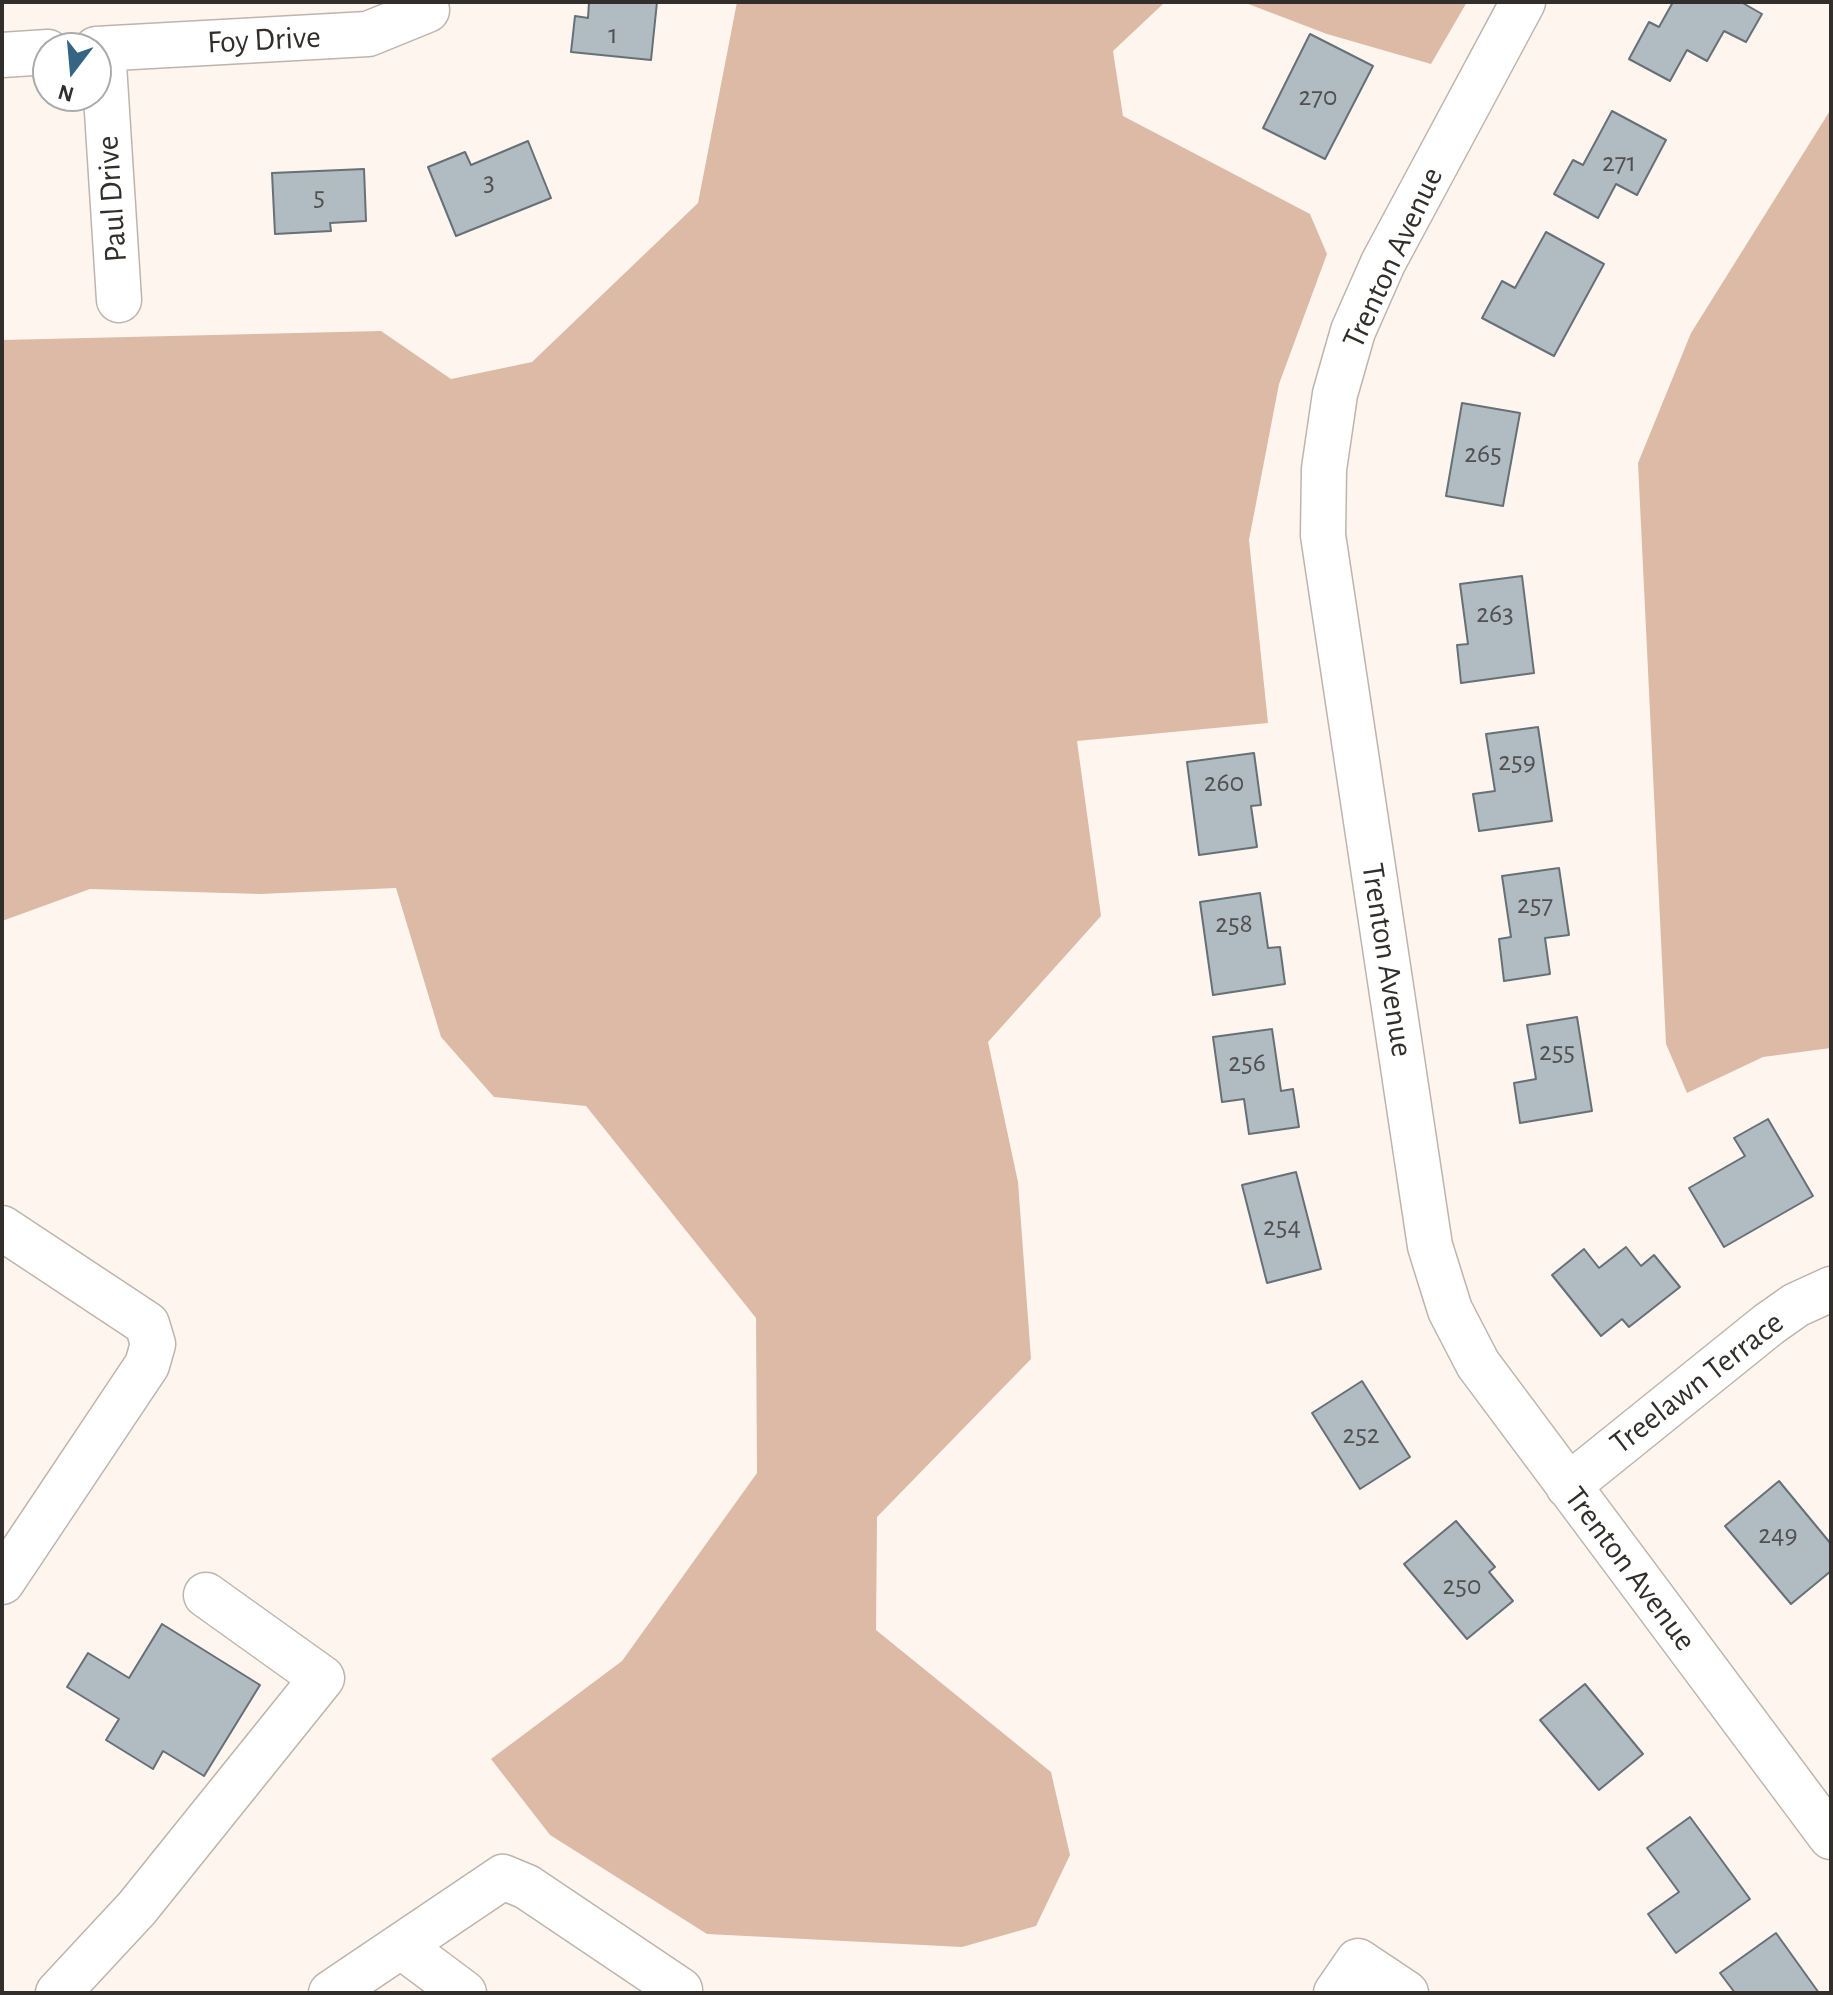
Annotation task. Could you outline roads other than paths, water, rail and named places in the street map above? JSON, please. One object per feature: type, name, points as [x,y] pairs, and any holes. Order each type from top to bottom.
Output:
[{"type":"street","name":"Trenton Avenue","points":[[1523,2],[1383,263],[1353,331],[1335,394],[1324,469],[1323,535],[1430,1246],[1450,1310],[1478,1364],[1831,1837]]},
{"type":"street","name":"Foy Drive","points":[[112,48],[368,34],[427,10]]},
{"type":"street","points":[[2,55],[32,53]]},
{"type":"street","name":"Paul Drive","points":[[104,112],[119,300]]},
{"type":"street","points":[[2,1228],[147,1324],[153,1344],[147,1365],[2,1582]]},
{"type":"street","name":"Treelawn Terrace","points":[[1568,1486],[1769,1324],[1796,1305],[1831,1289]]},
{"type":"street","points":[[58,1993],[137,1908],[322,1678],[206,1595]]},
{"type":"street","points":[[331,1993],[503,1877],[527,1887],[680,1990],[679,1993]]},
{"type":"street","points":[[401,1946],[464,1993]]},
{"type":"street","points":[[1336,1993],[1358,1961],[1406,1993]]}]
